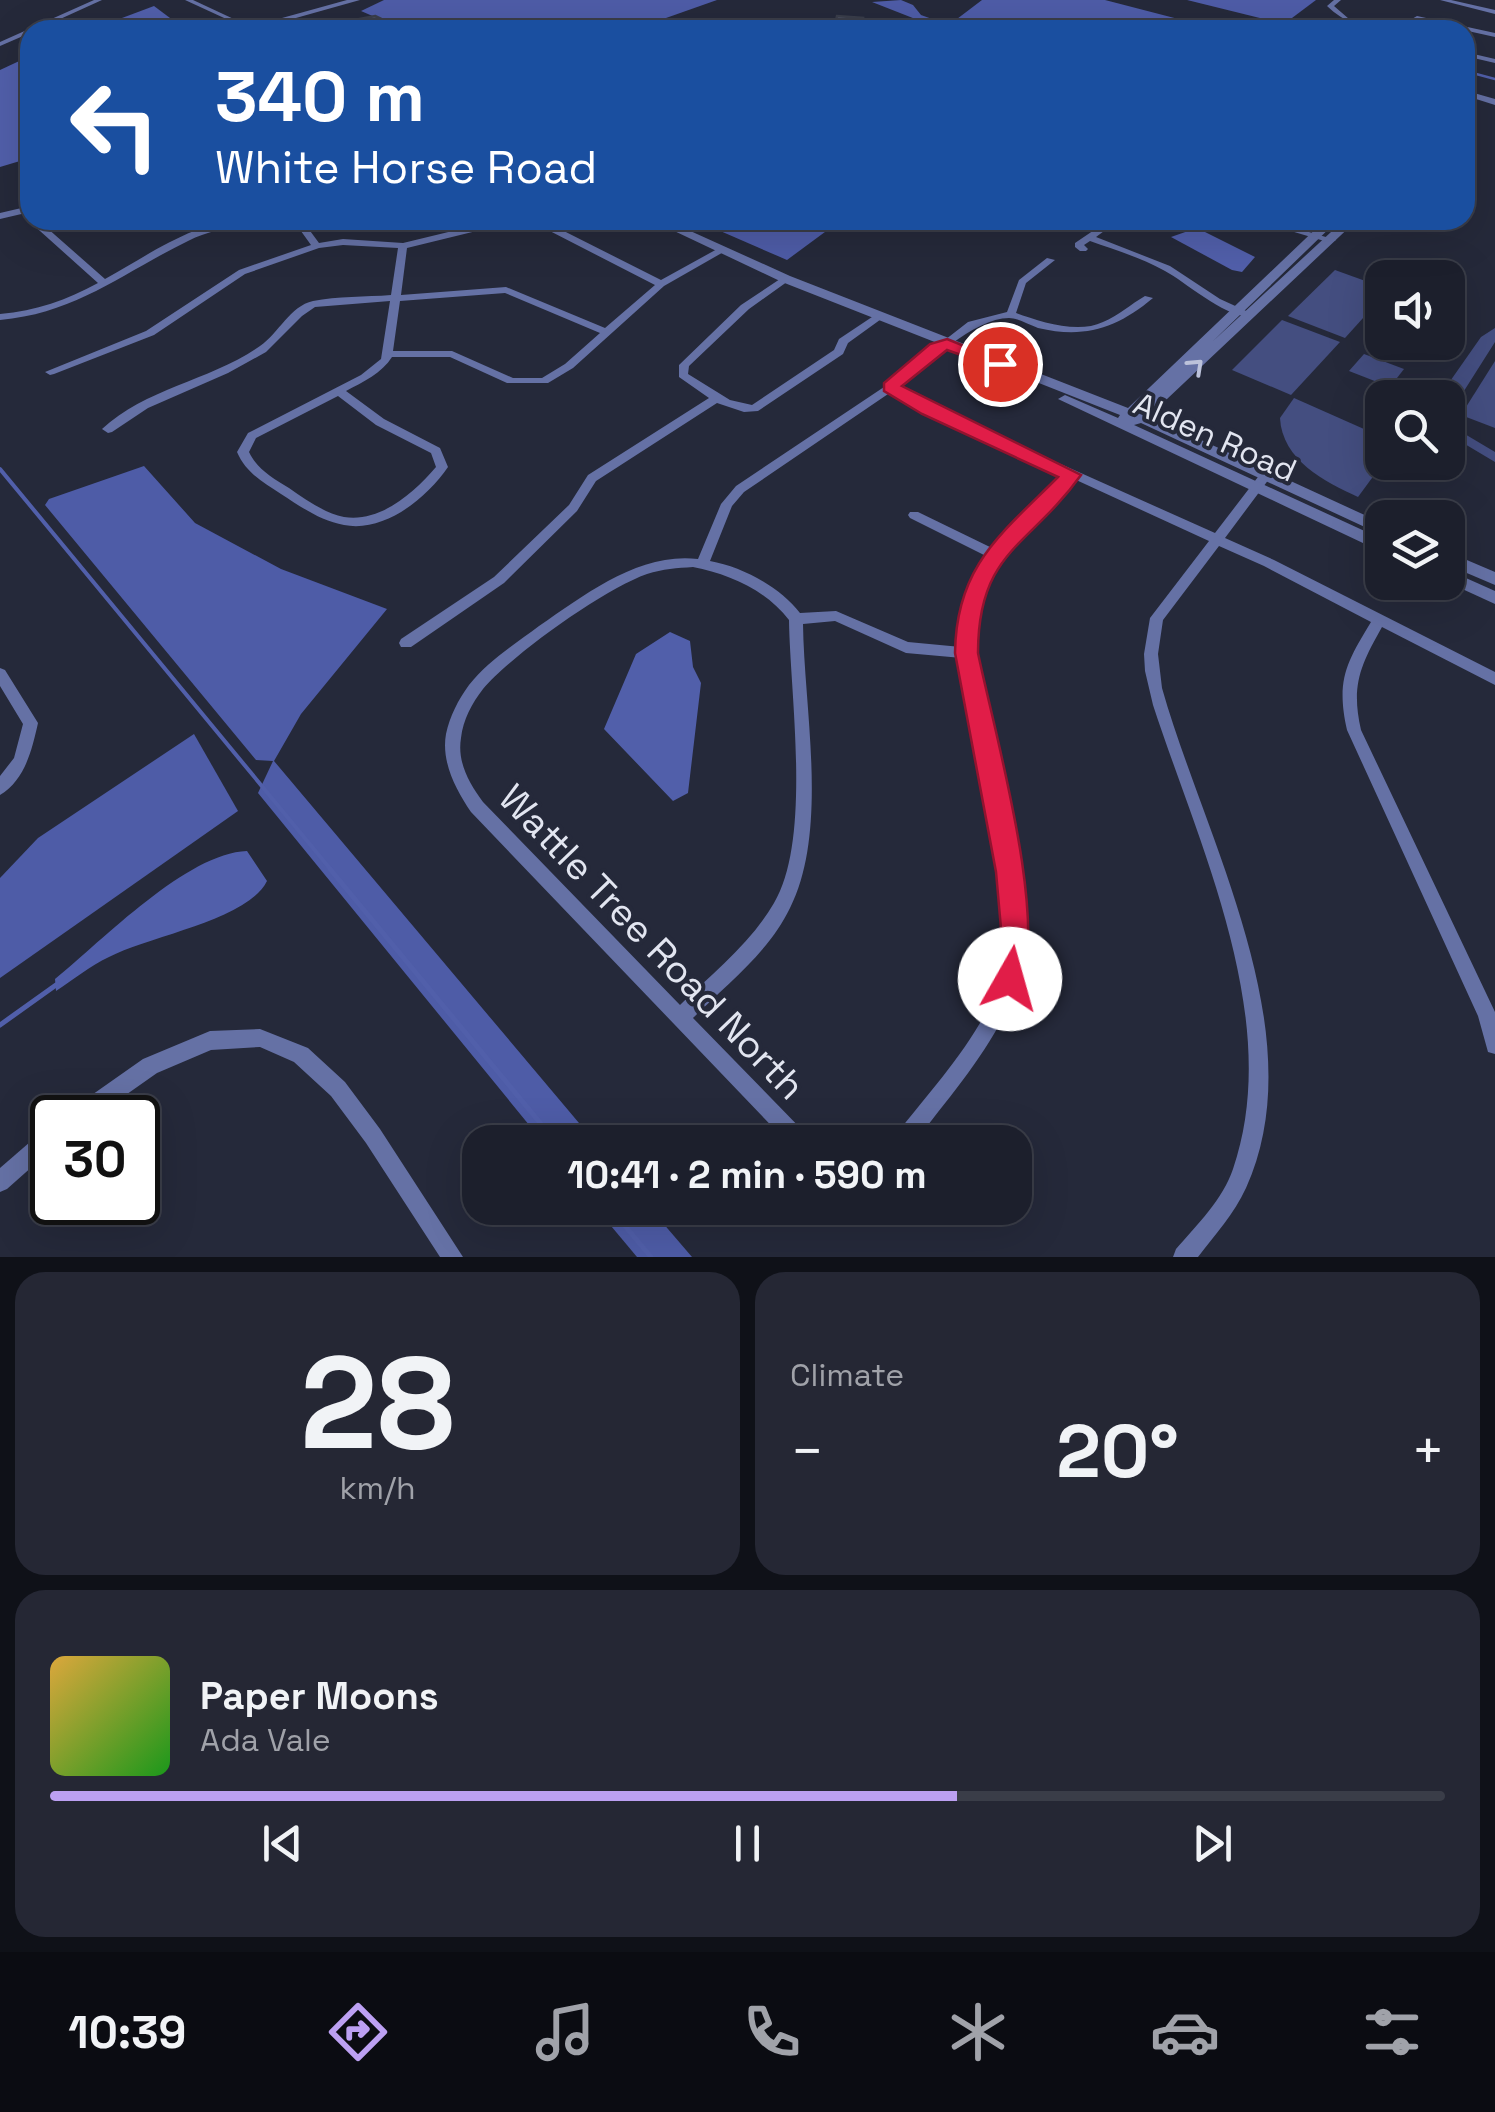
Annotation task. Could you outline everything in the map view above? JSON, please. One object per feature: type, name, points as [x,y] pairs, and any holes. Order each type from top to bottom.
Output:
[{"type":"street","points":[[53,20],[99,0]]},
{"type":"street","points":[[188,0],[232,20]]},
{"type":"street","points":[[260,0],[275,2]]},
{"type":"street","points":[[280,20],[356,0]]},
{"type":"street","points":[[283,20],[366,0]]},
{"type":"street","points":[[1338,0],[1330,6],[1337,14],[1355,20]]},
{"type":"street","points":[[1443,0],[1495,12]]},
{"type":"street","points":[[1439,20],[1462,2]]},
{"type":"street","points":[[44,230],[104,284]]},
{"type":"street","points":[[0,317],[13,317],[104,284],[188,237],[211,230]]},
{"type":"street","points":[[305,230],[317,246]]},
{"type":"street","points":[[50,372],[150,333],[242,272],[317,246],[344,242],[403,246],[481,230]]},
{"type":"street","points":[[554,230],[662,284]]},
{"type":"street","name":"Alden Road","points":[[679,230],[786,279],[1130,419],[1365,537]]},
{"type":"street","points":[[1083,249],[1078,246],[1100,230]]},
{"type":"street","points":[[1297,230],[1330,240]]},
{"type":"street","points":[[1130,419],[1236,309],[1321,230]]},
{"type":"street","points":[[1130,419],[1251,315],[1340,230]]},
{"type":"street","points":[[1089,237],[1175,272],[1251,315]]},
{"type":"street","points":[[340,391],[380,422],[436,451],[442,467],[416,493],[370,523],[346,523],[277,486],[253,468],[244,452],[252,436],[377,369],[389,354],[403,246]]},
{"type":"street","points":[[389,354],[452,354],[511,381],[537,383],[561,372],[662,284],[722,250]]},
{"type":"street","points":[[1011,314],[1022,282],[1050,260]]},
{"type":"street","points":[[786,279],[745,307],[684,365],[683,374],[716,398],[742,410],[754,408],[839,352],[843,341],[879,317]]},
{"type":"street","points":[[108,428],[130,412],[258,353],[284,332],[293,314],[326,301],[506,290],[605,332]]},
{"type":"street","points":[[680,1018],[760,936],[782,907],[798,870],[802,830],[796,619],[788,608],[746,579],[704,561],[727,504],[740,489],[891,387],[936,348],[972,324],[1011,314],[1040,325],[1086,330],[1106,326],[1148,298]]},
{"type":"street","points":[[891,387],[929,410],[1217,539],[1495,680]]},
{"type":"street","points":[[406,642],[500,580],[573,508],[592,478],[716,398]]},
{"type":"street","points":[[915,1125],[992,1020],[1010,979],[1017,940],[993,775],[966,653],[970,600],[994,554],[1072,475]]},
{"type":"street","points":[[1184,1257],[1230,1198],[1242,1172],[1257,1102],[1255,1034],[1248,982],[1149,661],[1150,640],[1158,618],[1261,482]]},
{"type":"street","name":"Alden Road","points":[[1261,482],[1365,522]]},
{"type":"street","points":[[914,514],[994,554]]},
{"type":"street","name":"Wattle Tree Road North","points":[[704,561],[634,572],[594,594],[488,674],[465,704],[457,725],[454,757],[466,792],[784,1125]]},
{"type":"street","points":[[1465,566],[1495,580]]},
{"type":"street","points":[[1465,584],[1495,598]]},
{"type":"street","points":[[796,619],[836,616],[906,647],[966,653]]},
{"type":"street","points":[[1380,619],[1346,684],[1354,730],[1487,1015],[1495,1045]]},
{"type":"street","points":[[0,674],[31,723],[22,762],[0,788]]},
{"type":"street","points":[[108,1095],[166,1054],[190,1044],[246,1035],[286,1043],[318,1067],[340,1091],[452,1257]]},
{"type":"street","points":[[0,1182],[30,1155]]},
{"type":"shaded area","points":[[384,0],[717,0],[660,20],[382,20],[361,11]]},
{"type":"shaded area","points":[[901,0],[935,20],[918,20],[872,2]]},
{"type":"shaded area","points":[[982,0],[1105,0],[1182,20],[956,20]]},
{"type":"shaded area","points":[[1187,0],[1316,0],[1289,20],[1268,20]]},
{"type":"shaded area","points":[[154,6],[173,20],[117,20]]},
{"type":"shaded area","points":[[20,61],[20,161],[0,167],[0,70]]},
{"type":"shaded area","points":[[718,230],[828,230],[787,260]]},
{"type":"shaded area","points":[[1201,230],[1255,257],[1242,272],[1232,270],[1171,237]]},
{"type":"shaded area","points":[[1335,270],[1365,281],[1365,316],[1345,338],[1288,316]]},
{"type":"shaded area","points":[[1282,320],[1340,342],[1291,395],[1232,370]]},
{"type":"shaded area","points":[[1495,328],[1495,342],[1465,389],[1465,380],[1451,380],[1481,337]]},
{"type":"shaded area","points":[[1364,354],[1365,360],[1380,360],[1404,369],[1395,380],[1372,380],[1349,371]]},
{"type":"shaded area","points":[[1495,361],[1495,428],[1465,417],[1465,409]]},
{"type":"shaded area","points":[[1294,398],[1365,429],[1365,480],[1370,480],[1358,497],[1307,468],[1288,446],[1280,418]]},
{"type":"shaded area","points":[[1465,434],[1495,452],[1495,462],[1465,444]]},
{"type":"shaded area","points":[[144,466],[195,523],[281,569],[387,609],[301,714],[274,761],[581,1125],[529,1125],[258,793],[273,761],[256,760],[45,505],[49,499]]},
{"type":"shaded area","points":[[670,632],[690,641],[693,667],[701,683],[688,793],[673,801],[604,729],[636,654]]},
{"type":"shaded area","points":[[194,734],[238,811],[0,978],[0,878],[38,838]]},
{"type":"shaded area","points":[[247,851],[267,881],[256,895],[219,917],[109,957],[56,991],[55,979],[146,901],[198,866],[223,855]]},
{"type":"shaded area","points":[[610,1225],[665,1225],[692,1257],[637,1257]]},
{"type":"building","points":[[837,16],[863,18],[862,20],[836,20]]},
{"type":"waterway","points":[[1475,74],[1495,79]]},
{"type":"waterway","points":[[0,469],[332,871]]},
{"type":"waterway","points":[[330,869],[542,1125]]},
{"type":"waterway","points":[[0,1025],[56,985]]},
{"type":"waterway","points":[[624,1225],[651,1257]]},
{"type":"route","points":[[1000,364],[947,344],[936,348],[891,387],[929,410],[1072,475],[994,554],[977,580],[966,619],[966,653],[1010,872],[1017,940],[1010,979]]}]
